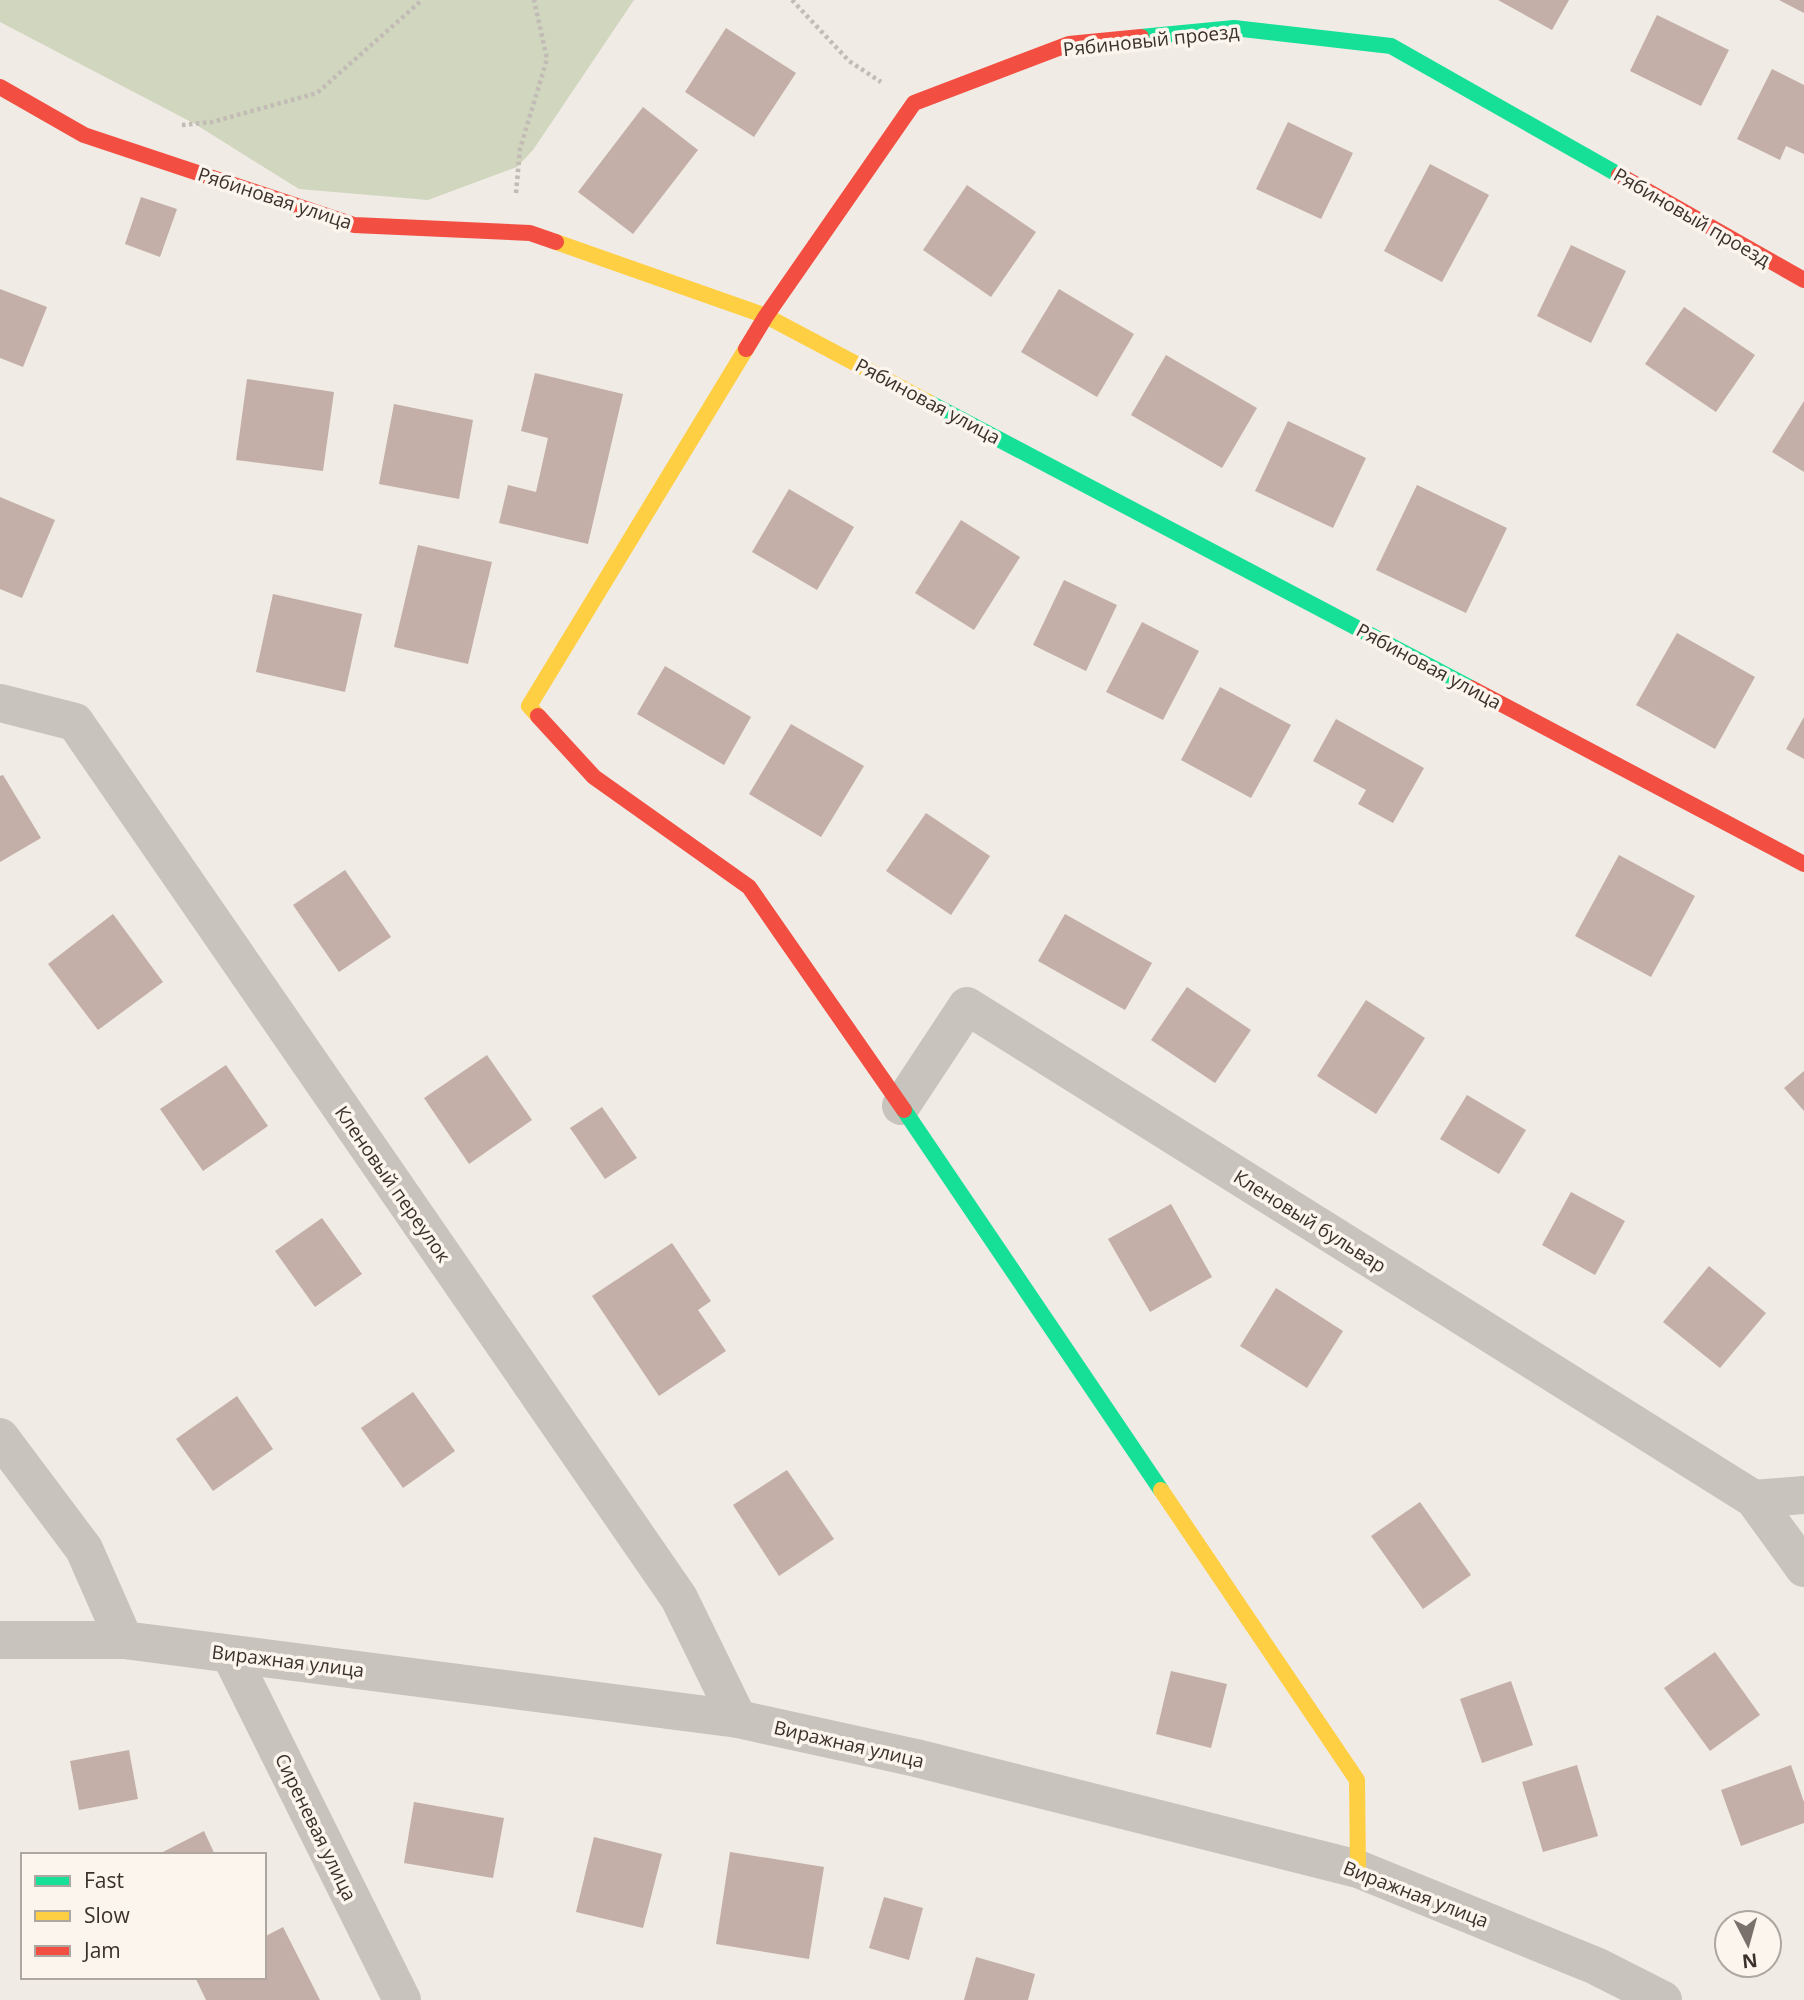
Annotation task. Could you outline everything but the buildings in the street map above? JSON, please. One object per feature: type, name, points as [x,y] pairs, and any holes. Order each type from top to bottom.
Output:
[{"type":"street","name":"Рябиновый проезд","points":[[914,103],[1069,44],[1234,28],[1391,46],[1804,280]]},
{"type":"street","name":"Рябиновая улица","points":[[0,87],[84,135],[354,225],[530,233],[766,316],[1804,864]]},
{"type":"street","points":[[914,103],[766,316],[529,706],[594,777],[749,887],[901,1106],[1357,1780],[1358,1869]]},
{"type":"street","name":"Кленовый переулок","points":[[0,703],[75,722],[679,1598],[738,1719]]},
{"type":"street","name":"Кленовый бульвар","points":[[901,1106],[967,1006],[1754,1499]]},
{"type":"street","points":[[0,1437],[84,1549],[124,1640]]},
{"type":"street","points":[[1754,1499],[1804,1495]]},
{"type":"street","points":[[1754,1499],[1804,1569]]},
{"type":"street","name":"Виражная улица","points":[[0,1640],[124,1640],[738,1719],[916,1758],[1358,1869],[1596,1966],[1663,2000]]},
{"type":"street","name":"Сиреневая улица","points":[[230,1654],[402,2000]]},
{"type":"path","points":[[174,126],[212,122],[317,93],[422,0]]},
{"type":"path","points":[[517,167],[547,59],[534,0]]},
{"type":"path","points":[[792,0],[849,61],[914,103]]},
{"type":"green space","points":[[0,0],[634,0],[533,150],[517,167],[428,200],[299,189],[195,124],[0,22]]},
{"type":"traffic: fast","points":[[1141,37],[1234,28],[1391,46],[1619,175]]},
{"type":"traffic: fast","points":[[930,403],[1471,688]]},
{"type":"traffic: fast","points":[[904,1110],[1161,1490]]},
{"type":"traffic: slow","points":[[556,242],[766,316],[930,403]]},
{"type":"traffic: slow","points":[[538,716],[529,706],[746,349]]},
{"type":"traffic: slow","points":[[1161,1490],[1357,1780],[1358,1869]]},
{"type":"traffic: jam","points":[[746,349],[914,103],[1069,44],[1141,37]]},
{"type":"traffic: jam","points":[[0,87],[84,135],[354,225],[530,233],[556,242]]},
{"type":"traffic: jam","points":[[1619,175],[1804,280]]},
{"type":"traffic: jam","points":[[1471,688],[1804,864]]},
{"type":"traffic: jam","points":[[538,716],[594,777],[749,887],[904,1110]]}]
